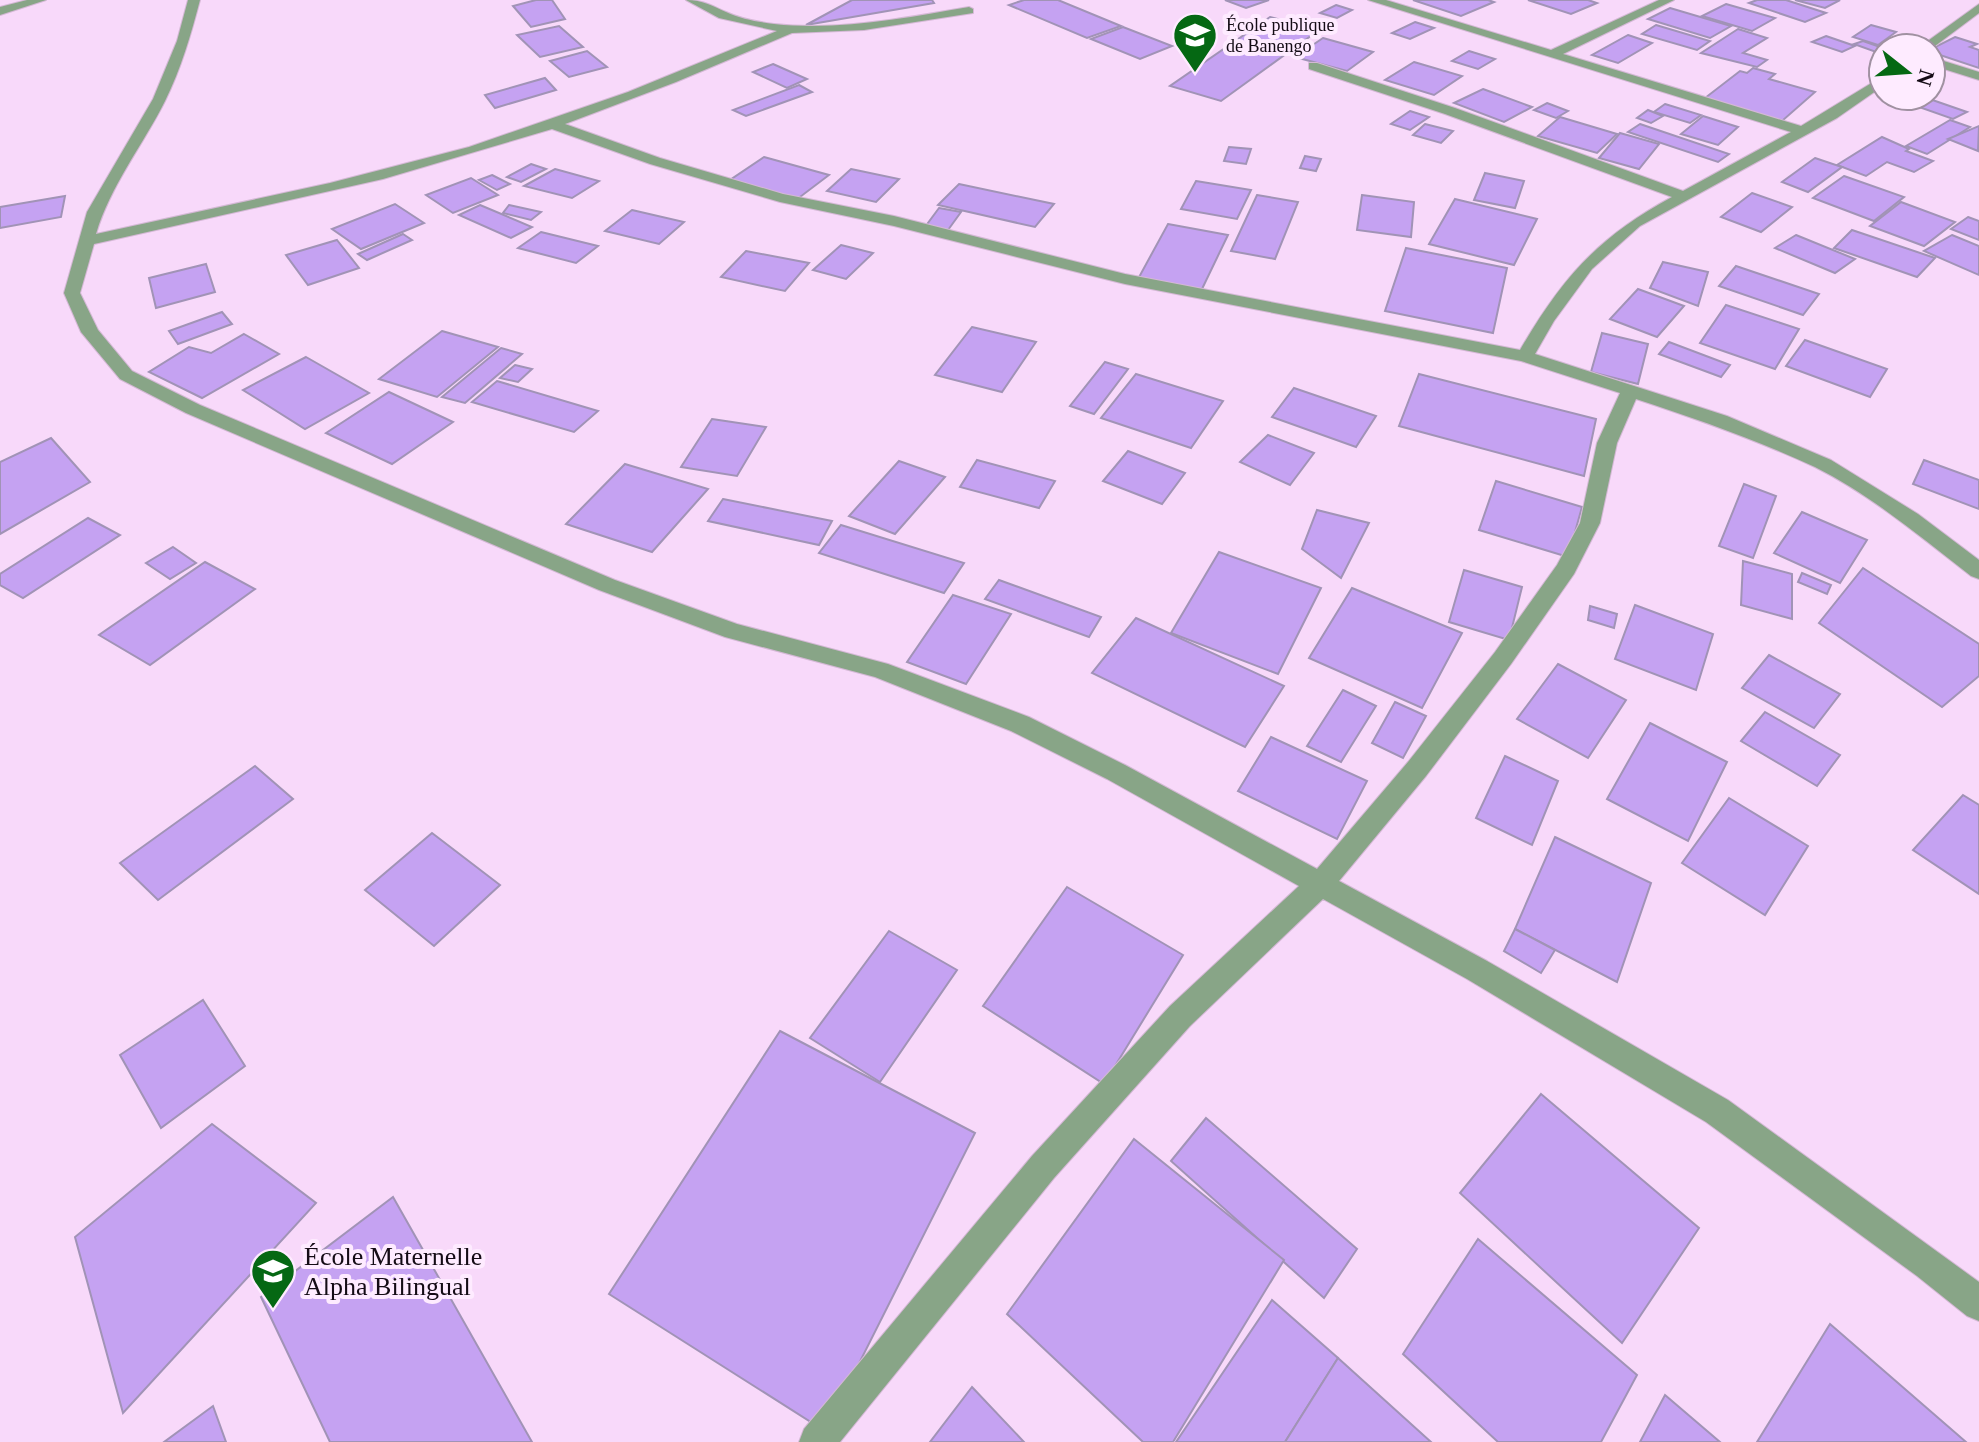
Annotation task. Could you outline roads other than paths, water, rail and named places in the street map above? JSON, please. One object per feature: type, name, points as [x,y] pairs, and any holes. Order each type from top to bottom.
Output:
[{"type":"street","points":[[0,11],[40,0]]},
{"type":"street","points":[[194,0],[183,41],[160,99],[95,212],[72,293],[90,332],[126,375],[288,452],[607,585],[733,631],[880,670],[1020,724],[1116,772],[1477,970],[1717,1111],[1929,1264],[1979,1304]]},
{"type":"street","points":[[692,0],[723,15],[787,31],[969,11]]},
{"type":"street","points":[[1374,0],[1802,131]]},
{"type":"street","points":[[1551,55],[1668,0]]},
{"type":"street","points":[[1945,32],[1979,7]]},
{"type":"street","points":[[88,241],[365,178],[475,149],[713,63],[787,31]]},
{"type":"street","points":[[1313,66],[1450,111],[1686,197]]},
{"type":"street","points":[[1947,66],[1979,76]]},
{"type":"street","points":[[1525,356],[1546,320],[1586,266],[1635,223],[1832,115],[1867,91]]},
{"type":"street","points":[[548,123],[655,161],[780,198],[894,221],[1125,279],[1525,356],[1720,420],[1824,464],[1911,519],[1979,571]]},
{"type":"street","points":[[823,1440],[1053,1156],[1180,1016],[1320,884],[1417,769],[1503,658],[1566,569],[1590,523],[1607,443],[1631,390]]},
{"type":"place","name":"École publique de Banengo","points":[[1195,74]]},
{"type":"place","name":"École Maternelle Alpha Bilingual","points":[[273,1310]]}]
